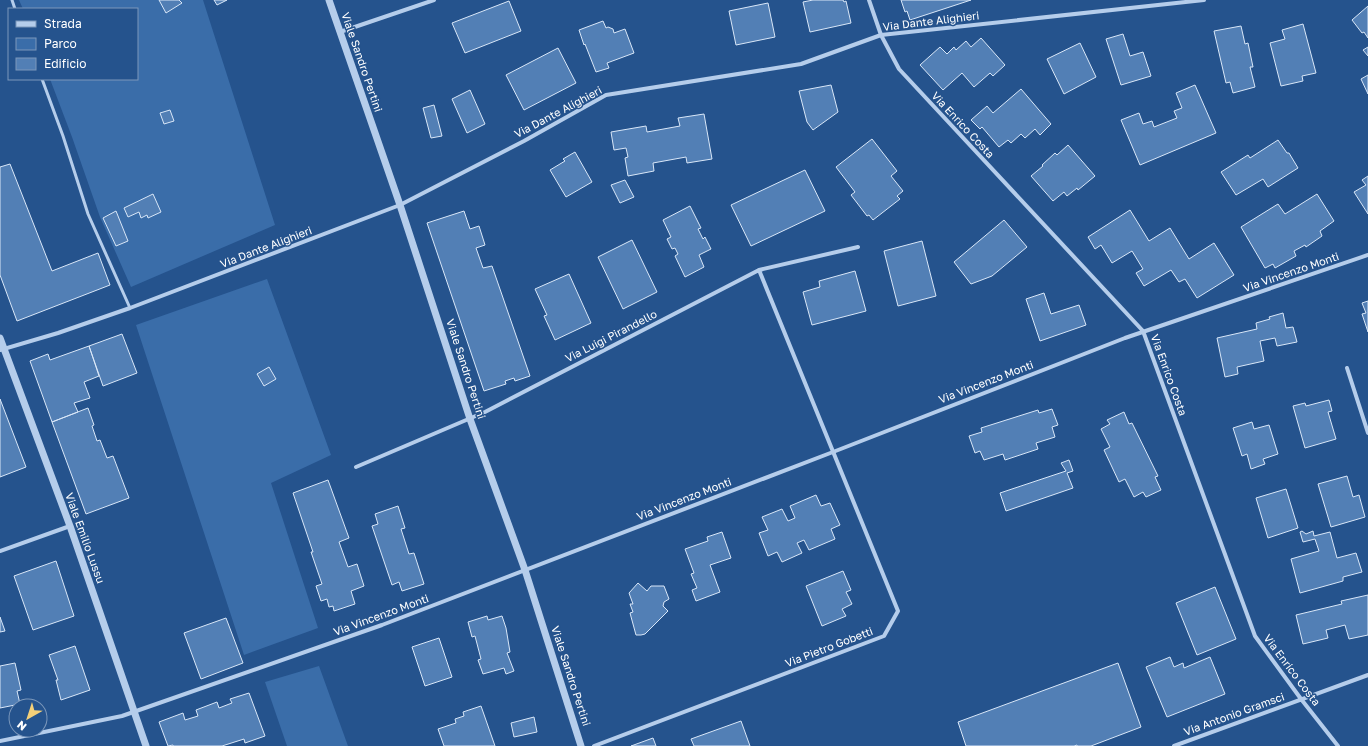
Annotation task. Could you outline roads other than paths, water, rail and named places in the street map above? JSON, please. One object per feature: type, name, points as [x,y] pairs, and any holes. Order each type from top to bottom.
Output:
[{"type":"street","name":"Viale Sandro Pertini","points":[[329,0],[400,205],[470,419],[525,570],[581,746]]},
{"type":"street","points":[[339,32],[434,0]]},
{"type":"street","name":"Via Enrico Costa","points":[[869,0],[881,35],[899,69],[1144,331],[1255,636],[1301,699],[1338,746]]},
{"type":"street","name":"Via Dante Alighieri","points":[[2,349],[58,333],[130,308],[400,205],[524,141],[606,95],[801,64],[881,35],[1204,0]]},
{"type":"street","name":"Via Luigi Pirandello","points":[[356,467],[470,419],[760,270],[858,247]]},
{"type":"street","name":"Via Vincenzo Monti","points":[[0,740],[122,716],[382,625],[1144,331],[1368,255]]},
{"type":"street","points":[[760,270],[833,452]]},
{"type":"street","name":"Viale Emilio Lussu","points":[[0,338],[2,349],[70,526],[146,746]]},
{"type":"street","points":[[1347,368],[1368,433]]},
{"type":"street","name":"Via Pietro Gobetti","points":[[594,746],[884,636],[898,611],[833,452]]},
{"type":"street","points":[[0,551],[70,526]]},
{"type":"street","name":"Via Antonio Gramsci","points":[[1174,746],[1368,675]]},
{"type":"lane","points":[[42,80],[63,136],[88,214],[130,308]]}]
